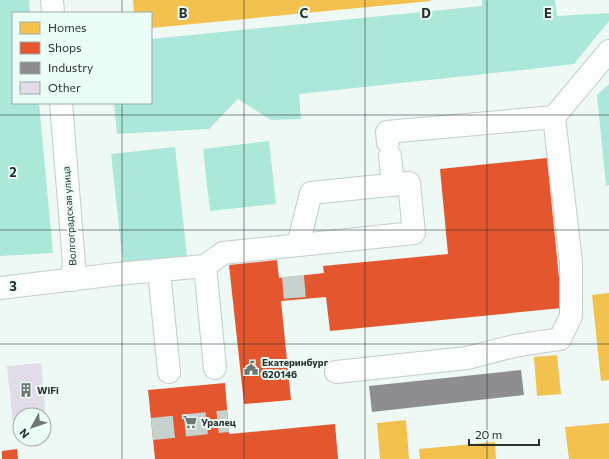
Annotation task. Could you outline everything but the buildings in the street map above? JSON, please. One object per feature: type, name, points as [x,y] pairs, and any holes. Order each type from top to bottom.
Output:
[{"type":"street","points":[[52,0],[53,12]]},
{"type":"street","points":[[393,185],[387,132],[554,116],[609,51]]},
{"type":"street","name":"Волгоградская улица","points":[[0,288],[72,280],[74,264],[61,104]]},
{"type":"street","points":[[336,372],[467,358],[514,346],[560,339],[571,316],[571,262],[554,116]]},
{"type":"street","points":[[72,280],[205,266],[223,253],[414,233],[409,184],[311,193],[298,245]]},
{"type":"street","points":[[205,266],[215,368]]},
{"type":"street","points":[[159,270],[169,372]]},
{"type":"green space","points":[[0,0],[29,0],[30,12],[12,12],[12,104],[39,104],[53,253],[0,256]]},
{"type":"green space","points":[[482,0],[555,0],[557,16],[609,13],[609,21],[574,64],[299,94],[301,119],[271,120],[238,99],[209,129],[117,134],[114,104],[152,104],[152,39],[482,6]]},
{"type":"green space","points":[[609,84],[609,185],[606,186],[597,95]]},
{"type":"green space","points":[[269,141],[276,204],[210,211],[203,149]]},
{"type":"green space","points":[[175,147],[187,256],[123,263],[111,154]]},
{"type":"tunnel","points":[[293,276],[295,300]]},
{"type":"tunnel","points":[[152,429],[228,421]]},
{"type":"place","name":"Екатеринбург 620146","points":[[251,368]]},
{"type":"place","name":"WiFi","points":[[26,390]]},
{"type":"place","name":"Уралец","points":[[190,422]]}]
